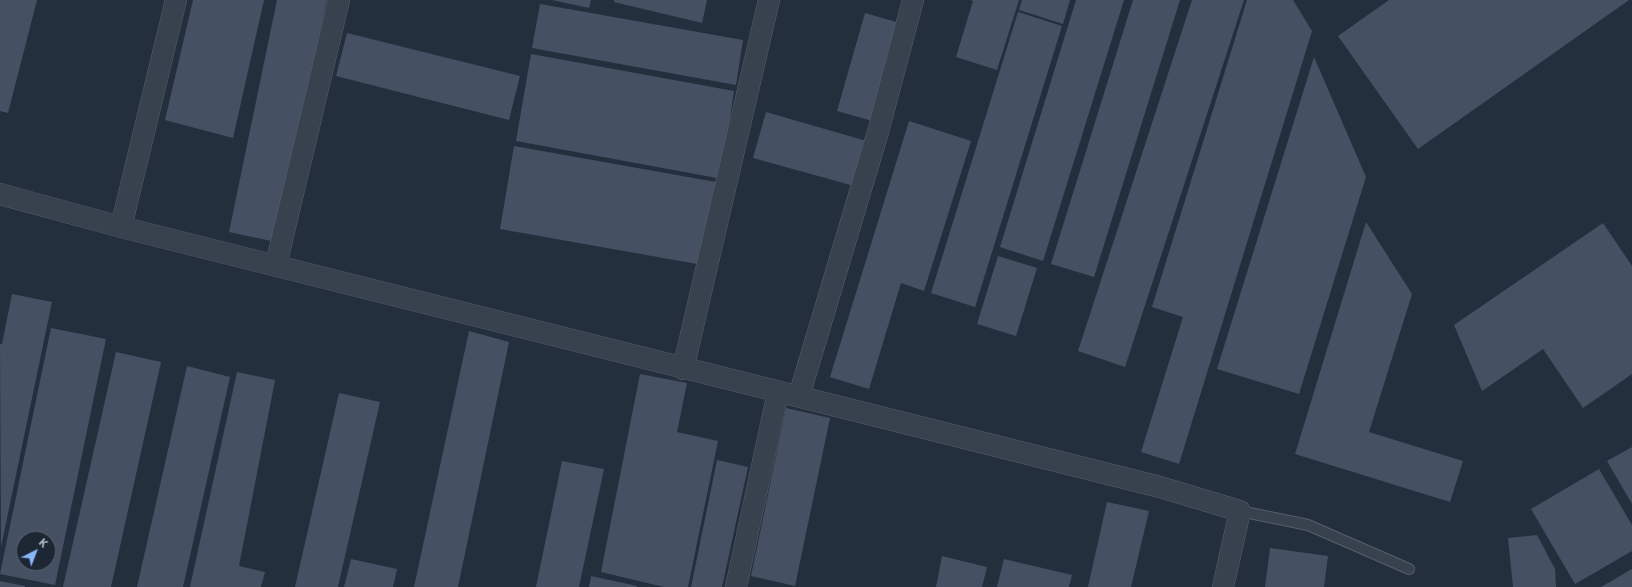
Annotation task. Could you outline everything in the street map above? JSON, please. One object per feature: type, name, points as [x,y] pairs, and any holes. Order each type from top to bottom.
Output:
[{"type":"street","points":[[122,227],[176,0]]},
{"type":"street","points":[[276,265],[339,0]]},
{"type":"street","points":[[683,369],[769,0]]},
{"type":"street","points":[[799,396],[878,132],[913,0]]},
{"type":"street","points":[[0,194],[122,227],[1152,486],[1240,511],[1222,587]]},
{"type":"street","points":[[736,587],[778,392]]},
{"type":"lane","points":[[1240,511],[1308,525],[1409,570]]},
{"type":"building","points":[[0,0],[37,0],[8,113],[0,111]]},
{"type":"building","points":[[193,0],[264,0],[233,138],[165,120]]},
{"type":"building","points":[[277,0],[327,0],[276,242],[229,232]]},
{"type":"building","points":[[552,0],[591,0],[589,8]]},
{"type":"building","points":[[614,0],[707,0],[702,23],[614,2]]},
{"type":"building","points":[[970,0],[1019,0],[997,70],[956,57],[973,1]]},
{"type":"building","points":[[1022,0],[1070,0],[1063,24],[1019,10]]},
{"type":"building","points":[[1076,0],[1124,0],[1043,261],[1000,247]]},
{"type":"building","points":[[1133,0],[1180,0],[1094,277],[1051,264]]},
{"type":"building","points":[[1192,0],[1244,0],[1125,367],[1078,351]]},
{"type":"building","points":[[1247,0],[1293,0],[1312,31],[1179,464],[1141,452],[1183,317],[1152,307]]},
{"type":"building","points":[[1389,0],[1629,0],[1418,149],[1338,36]]},
{"type":"building","points":[[540,4],[743,40],[736,85],[532,48]]},
{"type":"building","points":[[1018,12],[1062,26],[975,307],[931,293]]},
{"type":"building","points":[[865,13],[903,24],[876,122],[837,111]]},
{"type":"building","points":[[347,33],[520,76],[509,120],[336,76]]},
{"type":"building","points":[[531,54],[734,91],[728,131],[717,178],[516,141]]},
{"type":"building","points":[[1314,57],[1366,177],[1299,394],[1217,369]]},
{"type":"building","points":[[766,112],[870,142],[858,187],[753,158]]},
{"type":"building","points":[[909,121],[971,141],[924,291],[901,283],[869,389],[830,377]]},
{"type":"building","points":[[514,146],[716,182],[697,264],[500,229]]},
{"type":"building","points":[[1366,222],[1412,294],[1369,432],[1463,461],[1450,502],[1295,454]]},
{"type":"building","points":[[1603,223],[1632,266],[1632,374],[1583,408],[1543,349],[1482,391],[1454,325]]},
{"type":"building","points":[[998,256],[1037,268],[1016,336],[977,324]]},
{"type":"building","points":[[12,294],[52,302],[1,547],[0,344],[2,344]]},
{"type":"building","points":[[51,328],[106,339],[55,585],[0,574]]},
{"type":"building","points":[[469,331],[509,342],[458,587],[414,587]]},
{"type":"building","points":[[116,352],[161,362],[111,587],[63,587]]},
{"type":"building","points":[[187,366],[230,377],[183,587],[137,587]]},
{"type":"building","points":[[237,372],[275,380],[239,566],[265,572],[261,587],[190,587]]},
{"type":"building","points":[[640,374],[687,383],[677,432],[718,441],[688,587],[664,587],[601,572]]},
{"type":"building","points":[[339,393],[380,402],[338,587],[295,587]]},
{"type":"building","points":[[786,408],[830,418],[795,586],[751,576]]},
{"type":"building","points":[[1632,447],[1632,504],[1607,461]]},
{"type":"building","points":[[717,460],[748,467],[722,587],[691,587]]},
{"type":"building","points":[[562,461],[604,469],[579,587],[536,587]]},
{"type":"building","points":[[1599,469],[1632,525],[1632,551],[1575,584],[1531,509]]},
{"type":"building","points":[[1107,502],[1149,511],[1131,587],[1088,587]]},
{"type":"building","points":[[1537,535],[1555,569],[1556,587],[1513,587],[1508,538]]},
{"type":"building","points":[[1270,548],[1328,556],[1324,587],[1265,587]]},
{"type":"building","points":[[942,556],[987,567],[982,587],[936,587]]},
{"type":"building","points":[[351,559],[397,569],[393,587],[344,587]]},
{"type":"building","points":[[1004,559],[1072,575],[1069,587],[997,587]]},
{"type":"building","points":[[1632,569],[1632,587],[1601,587]]},
{"type":"building","points":[[591,576],[637,586],[637,587],[589,587]]},
{"type":"building","points":[[0,581],[25,586],[25,587],[0,587]]}]
